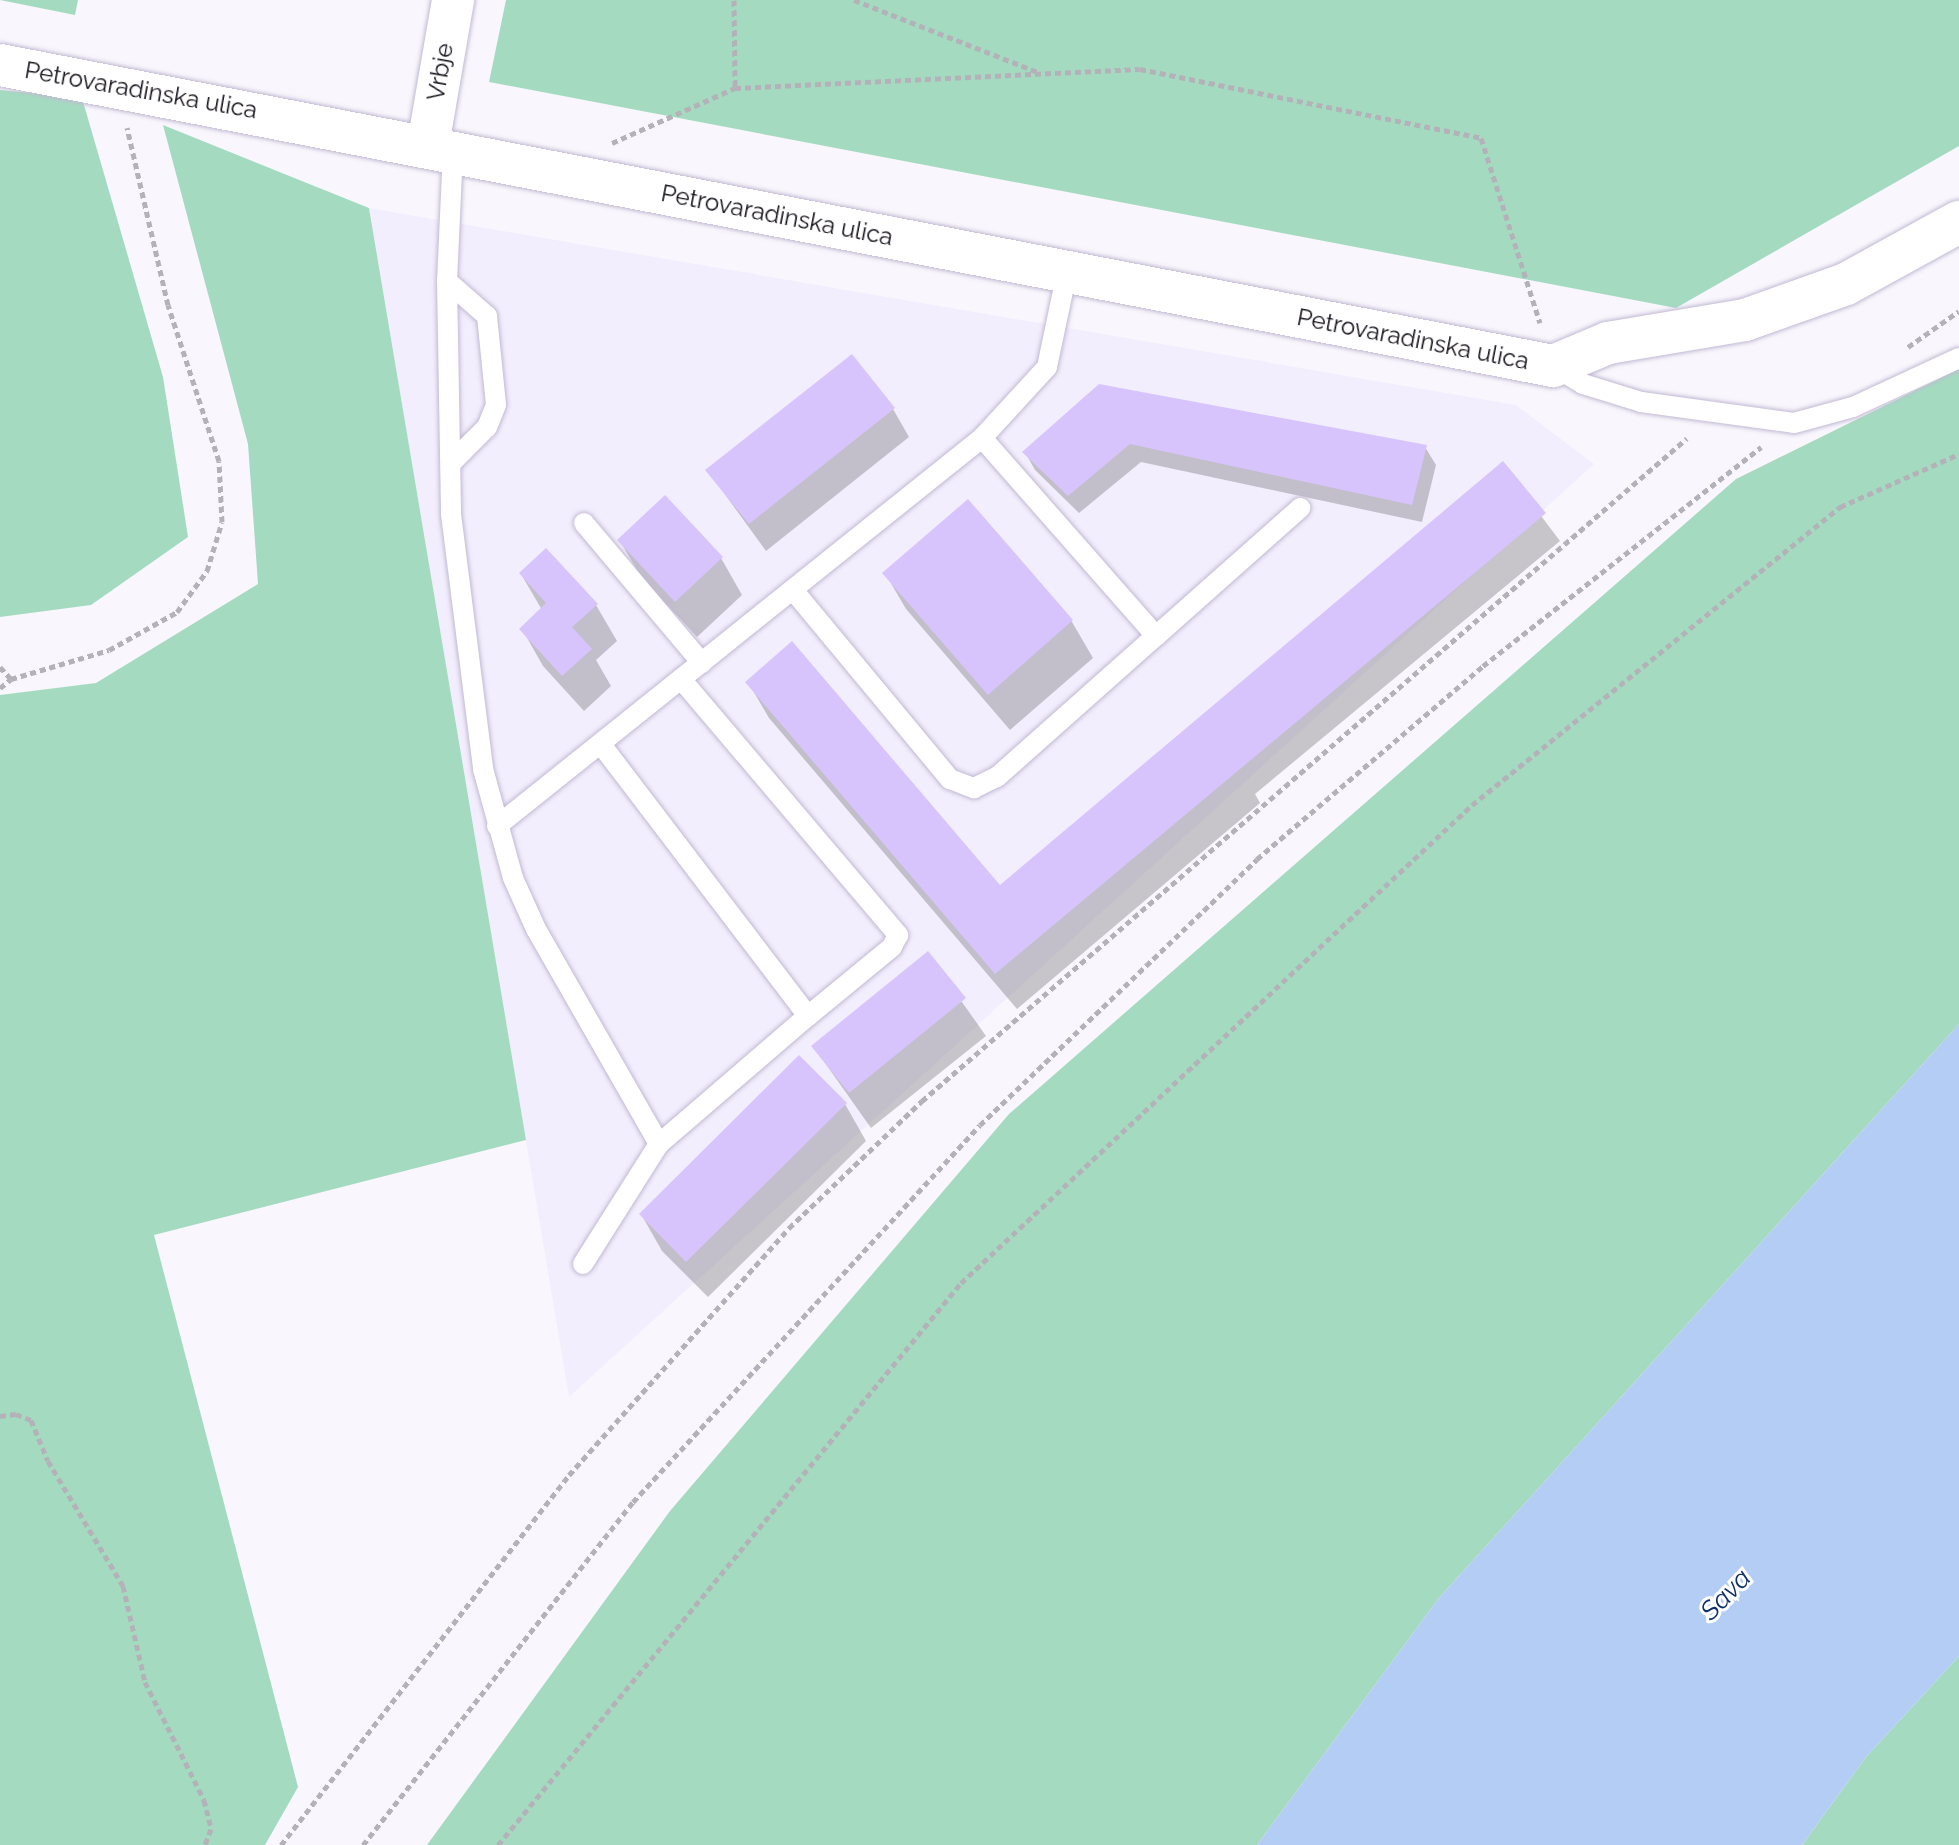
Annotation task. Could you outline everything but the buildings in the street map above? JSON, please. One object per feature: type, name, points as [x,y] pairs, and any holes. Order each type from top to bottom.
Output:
[{"type":"street","name":"Vrbje","points":[[440,147],[453,0]]},
{"type":"street","name":"Petrovaradinska ulica","points":[[0,65],[117,84],[1553,366]]},
{"type":"street","points":[[1553,366],[1608,343],[1745,320],[1846,284],[1959,222]]},
{"type":"lane","points":[[440,147],[447,281],[451,514],[483,769],[497,826],[536,929],[659,1144]]},
{"type":"lane","points":[[497,826],[982,438],[1047,367],[1067,272]]},
{"type":"lane","points":[[447,281],[487,316],[496,405],[487,427],[451,463]]},
{"type":"lane","points":[[1553,366],[1583,384],[1641,402],[1794,423],[1853,407],[1959,358]]},
{"type":"lane","points":[[982,438],[1156,636]]},
{"type":"lane","points":[[793,590],[950,779],[974,788],[997,777],[1300,508]]},
{"type":"lane","points":[[584,523],[702,663]]},
{"type":"lane","points":[[583,1264],[659,1144],[892,947],[898,935],[681,679]]},
{"type":"lane","points":[[601,744],[808,1016]]},
{"type":"path","points":[[734,0],[735,88]]},
{"type":"path","points":[[854,0],[1043,73]]},
{"type":"path","points":[[606,145],[735,88],[1140,69],[1481,138],[1553,366]]},
{"type":"path","points":[[0,688],[11,679],[109,650],[177,612],[207,571],[222,522],[219,461],[168,305],[117,84]]},
{"type":"path","points":[[285,1843],[569,1475],[789,1228],[922,1101],[1715,414]]},
{"type":"path","points":[[363,1845],[633,1502],[980,1125],[1257,859],[1483,666],[1794,423]]},
{"type":"path","points":[[498,1845],[961,1283],[1472,805],[1840,507],[1959,454]]},
{"type":"path","points":[[0,667],[11,679]]},
{"type":"path","points":[[0,1416],[16,1414],[31,1420],[48,1461],[123,1586],[145,1682],[204,1800],[211,1829],[205,1845]]},
{"type":"shaded area","points":[[369,208],[1516,405],[1594,464],[569,1397]]},
{"type":"green space","points":[[0,0],[78,0],[75,15]]},
{"type":"green space","points":[[506,0],[1959,0],[1959,146],[1676,308],[489,82]]},
{"type":"green space","points":[[0,90],[82,98],[163,377],[188,537],[91,605],[0,617]]},
{"type":"green space","points":[[163,125],[369,208],[526,1140],[154,1235],[298,1787],[265,1845],[0,1845],[0,695],[96,683],[258,584],[248,444]]},
{"type":"green space","points":[[1959,369],[1959,1024],[1439,1598],[1257,1845],[427,1845],[670,1511],[1009,1114],[1736,479]]},
{"type":"green space","points":[[1959,1656],[1959,1845],[1802,1845],[1866,1757]]},
{"type":"water","name":"Sava","points":[[1959,1024],[1959,1656],[1866,1757],[1802,1845],[1257,1845],[1439,1598]]}]
